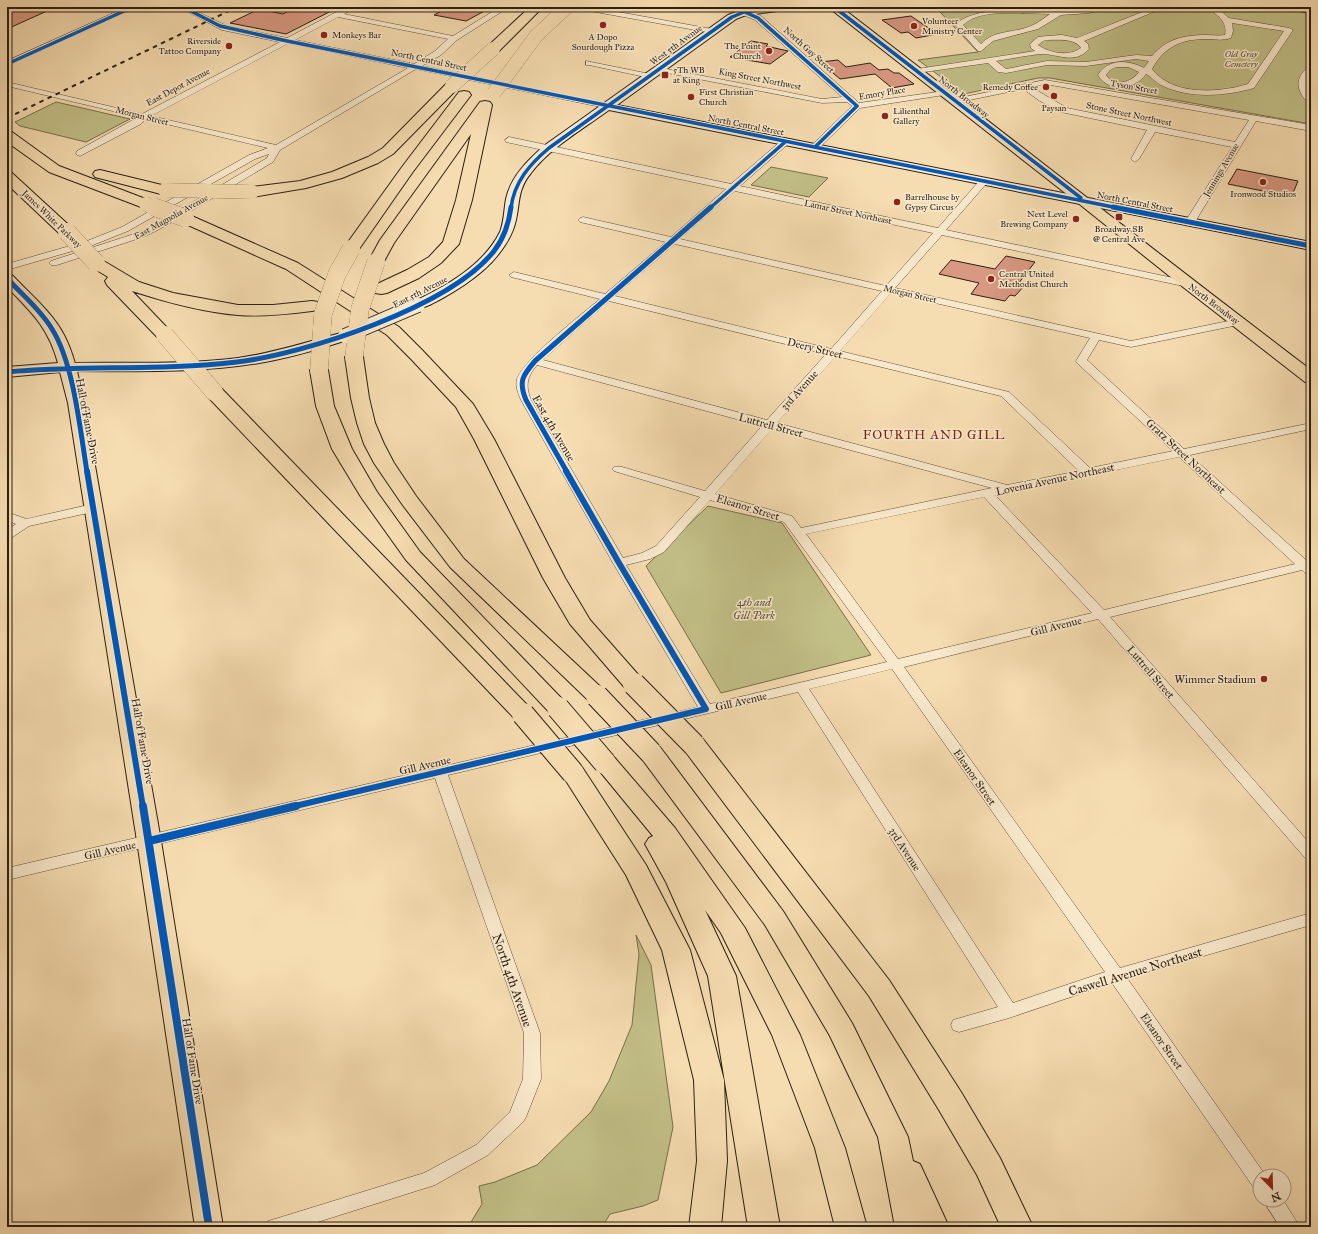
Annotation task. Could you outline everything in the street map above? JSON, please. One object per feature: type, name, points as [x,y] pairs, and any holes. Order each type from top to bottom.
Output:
[{"type":"highway","points":[[28,149],[78,168],[165,190],[252,192],[301,185],[336,175],[372,160],[388,151],[452,86],[537,7]]},
{"type":"highway","points":[[567,7],[536,36],[386,243],[376,262],[360,302],[354,357],[360,398],[366,423],[374,444],[384,463],[409,500],[457,563],[597,696],[651,753],[774,918],[842,1031],[893,1137],[933,1227]]},
{"type":"highway","points":[[493,49],[464,95],[407,170],[351,249],[337,274],[323,314],[319,370],[325,406],[342,449],[368,493],[413,556],[558,708],[630,794],[666,834],[732,928],[789,1042],[830,1148],[851,1227]]},
{"type":"highway","points":[[96,263],[133,286],[170,298],[238,310],[272,310],[312,306],[349,299],[381,289],[414,274],[434,260],[451,244],[464,200],[489,99]]},
{"type":"highway","points":[[8,136],[54,169],[184,218],[292,266],[393,331],[464,404],[484,439],[554,578],[581,624],[634,684],[694,745],[879,988],[950,1101],[989,1167],[1017,1227]]},
{"type":"highway","name":"James White Parkway","points":[[7,176],[96,263]]},
{"type":"highway","points":[[96,263],[165,335],[214,392],[523,714],[572,773],[637,872],[676,950],[709,1080],[712,1161],[705,1227]]},
{"type":"highway","points":[[630,794],[679,882],[722,976],[764,1227]]},
{"type":"highway","points":[[893,1137],[911,1227]]},
{"type":"main road","name":"North Gay Street","points":[[734,7],[744,12]]},
{"type":"main road","name":"West 5th Avenue","points":[[606,106],[732,17],[744,12],[785,7]]},
{"type":"main road","name":"North Broadway","points":[[834,7],[1083,200],[1188,284],[1308,373]]},
{"type":"main road","name":"North Central Street","points":[[606,106],[1311,246]]},
{"type":"main road","name":"East 5th Avenue","points":[[67,367],[176,366],[238,362],[299,350],[345,336],[418,305],[458,283],[486,260],[508,227],[513,194],[518,182],[527,168],[549,148],[606,106]]},
{"type":"main road","name":"Hall of Fame Drive","points":[[7,277],[51,326],[67,367],[76,404],[149,841],[209,1227]]},
{"type":"main road","points":[[7,372],[67,367]]},
{"type":"street","points":[[7,64],[132,7]]},
{"type":"street","name":"North Central Street","points":[[183,7],[220,26],[606,106]]},
{"type":"street","name":"East Depot Avenue","points":[[80,153],[138,122],[144,116],[352,7]]},
{"type":"street","name":"East Magnolia Avenue","points":[[7,267],[90,243],[125,229],[252,157],[277,148],[416,67],[438,54],[454,38],[505,7]]},
{"type":"street","points":[[579,7],[712,31]]},
{"type":"street","points":[[1062,12],[1050,16],[1033,28],[992,39],[981,49],[959,25],[969,17],[988,12],[1062,12],[1094,10],[1105,7]]},
{"type":"street","points":[[1077,41],[1161,7]]},
{"type":"street","points":[[1211,7],[1227,20],[1289,30],[1251,86],[1228,92],[1192,91],[1166,84],[1146,72],[1154,59],[1167,45],[1182,39],[1193,37],[1228,37],[1230,29],[1227,20]]},
{"type":"street","points":[[1290,7],[1311,11]]},
{"type":"street","name":"North Gay Street","points":[[744,12],[758,18],[848,98]]},
{"type":"street","points":[[336,15],[454,38]]},
{"type":"street","points":[[917,71],[991,61],[1042,52],[1065,55],[1079,53],[1083,51],[1085,46],[1077,41],[1062,38],[1041,39],[1034,44],[1034,46],[1042,52]]},
{"type":"street","points":[[991,61],[1001,70],[1006,71],[1043,64],[1086,64],[1136,57],[1154,59]]},
{"type":"street","name":"King Street Northwest","points":[[588,63],[822,101],[848,98]]},
{"type":"street","points":[[1309,73],[1302,80],[1301,86],[1303,92],[1311,101]]},
{"type":"street","name":"Tyson Street","points":[[955,101],[1045,82],[1311,128]]},
{"type":"street","name":"Morgan Street","points":[[7,84],[277,148]]},
{"type":"street","name":"Stone Street Northwest","points":[[1024,86],[1043,99],[1064,110],[1236,145]]},
{"type":"street","name":"Emory Place","points":[[815,147],[857,106],[944,93]]},
{"type":"street","points":[[848,98],[857,106]]},
{"type":"street","name":"Jennings Avenue","points":[[1190,222],[1254,118]]},
{"type":"street","points":[[1135,159],[1152,129]]},
{"type":"street","name":"Lamar Street Northeast","points":[[509,140],[1188,284]]},
{"type":"street","name":"East 4th Avenue","points":[[706,709],[619,563],[522,391],[522,377],[534,361],[785,142]]},
{"type":"street","name":"East Magnolia Avenue","points":[[7,277],[95,251],[143,234],[264,164],[270,160],[277,148]]},
{"type":"street","name":"3rd Avenue","points":[[619,563],[646,556],[660,549],[768,424],[984,181]]},
{"type":"street","name":"Morgan Street","points":[[583,220],[1131,344],[1238,322]]},
{"type":"street","name":"Deery Street","points":[[514,275],[1005,394],[1087,472]]},
{"type":"street","name":"Gratz Street Northeast","points":[[1096,336],[1081,361],[1309,567]]},
{"type":"street","name":"Luttrell Street","points":[[534,361],[1008,489]]},
{"type":"street","name":"Lovenia Avenue Northeast","points":[[799,532],[1311,426]]},
{"type":"street","name":"Eleanor Street","points":[[618,469],[707,494],[788,520],[799,532],[895,664],[1116,975],[1252,1170]]},
{"type":"street","name":"Luttrell Street","points":[[986,493],[1101,615],[1311,855]]},
{"type":"street","points":[[7,535],[25,522],[93,508]]},
{"type":"street","points":[[7,516],[25,522]]},
{"type":"street","name":"Gill Avenue","points":[[7,874],[1309,567]]},
{"type":"street","name":"3rd Avenue","points":[[801,687],[1009,1011]]},
{"type":"street","name":"North 4th Avenue","points":[[274,1227],[429,1179],[482,1150],[517,1117],[532,1079],[532,1033],[440,772]]},
{"type":"street","name":"Caswell Avenue Northeast","points":[[959,1025],[1009,1011],[1116,975],[1311,919]]},
{"type":"street","points":[[1278,1208],[1291,1227]]},
{"type":"green space","name":"Old Gray Cemetery","points":[[966,7],[1276,7],[1311,14],[1311,124],[1050,78],[1038,78],[964,94],[918,60],[978,52],[939,11]]},
{"type":"green space","points":[[56,102],[130,119],[86,142],[20,126],[15,122]]},
{"type":"green space","points":[[771,167],[828,178],[809,197],[751,185]]},
{"type":"green space","name":"4th and Gill Park","points":[[708,506],[782,523],[871,655],[721,693],[646,566]]},
{"type":"green space","points":[[636,935],[651,965],[673,1127],[658,1200],[643,1206],[610,1214],[602,1227],[468,1227],[482,1204],[479,1186],[495,1182],[537,1165],[591,1112],[609,1081],[632,1025],[639,954]]},
{"type":"building","points":[[7,7],[24,8],[56,7],[7,29]]},
{"type":"building","points":[[296,7],[339,7],[286,34],[230,23],[259,9],[283,14]]},
{"type":"building","points":[[449,7],[492,7],[466,21],[434,15]]},
{"type":"building","name":"Volunteer Ministry Center","points":[[911,16],[938,34],[916,38],[908,32],[901,33],[882,20]]},
{"type":"building","name":"The Point Church","points":[[751,41],[768,44],[766,46],[788,51],[770,64],[730,57]]},
{"type":"building","points":[[838,60],[846,67],[870,63],[879,70],[888,69],[894,73],[899,73],[914,84],[892,88],[875,74],[840,79],[820,62]]},
{"type":"building","name":"Ironwood Studios","points":[[1237,169],[1298,181],[1293,193],[1283,195],[1228,184]]},
{"type":"building","name":"Central United Methodist Church","points":[[1006,256],[1035,262],[1018,284],[1025,285],[1015,296],[1010,295],[1005,301],[971,294],[979,283],[939,274],[951,260],[995,269]]},
{"type":"railway","points":[[7,118],[237,7]]},
{"type":"cycle path","points":[[7,64],[133,7]]},
{"type":"cycle path","points":[[183,7],[220,26],[287,41],[1311,246]]},
{"type":"cycle path","points":[[734,7],[758,18],[857,106],[815,147]]},
{"type":"cycle path","points":[[7,372],[64,368],[179,366],[236,362],[275,356],[331,340],[413,307],[450,287],[474,270],[490,256],[505,234],[509,221],[513,195],[520,179],[533,163],[549,148],[732,17],[744,12],[785,7]]},
{"type":"cycle path","points":[[834,7],[1081,198]]},
{"type":"cycle path","points":[[149,841],[706,709],[619,563],[526,400],[521,383],[524,375],[535,361],[785,142]]},
{"type":"cycle path","points":[[7,278],[41,314],[56,335],[66,364],[76,403],[149,841],[209,1227]]},
{"type":"place","name":"A Dopo Sourdough Pizza","points":[[603,25]]},
{"type":"place","name":"Volunteer Ministry Center","points":[[914,26]]},
{"type":"place","name":"Monkeys Bar","points":[[324,35]]},
{"type":"place","name":"Riverside Tattoo Company","points":[[229,46]]},
{"type":"place","name":"The Point Church","points":[[769,51]]},
{"type":"place","name":"5Th WB at King","points":[[665,75]]},
{"type":"place","name":"Remedy Coffee","points":[[1046,87]]},
{"type":"place","name":"Paysan","points":[[1054,96]]},
{"type":"place","name":"First Christian Church","points":[[691,97]]},
{"type":"place","name":"Lilienthal Gallery","points":[[885,116]]},
{"type":"place","name":"Ironwood Studios","points":[[1263,182]]},
{"type":"place","name":"Barrelhouse by Gypsy Circus","points":[[897,202]]},
{"type":"place","name":"Broadway SB @ Central Ave","points":[[1119,217]]},
{"type":"place","name":"Next Level Brewing Company","points":[[1076,219]]},
{"type":"place","name":"Central United Methodist Church","points":[[991,279]]},
{"type":"place","name":"Wimmer Stadium","points":[[1264,679]]},
{"type":"district","name":"FOURTH AND GILL","points":[[934,434]]}]
